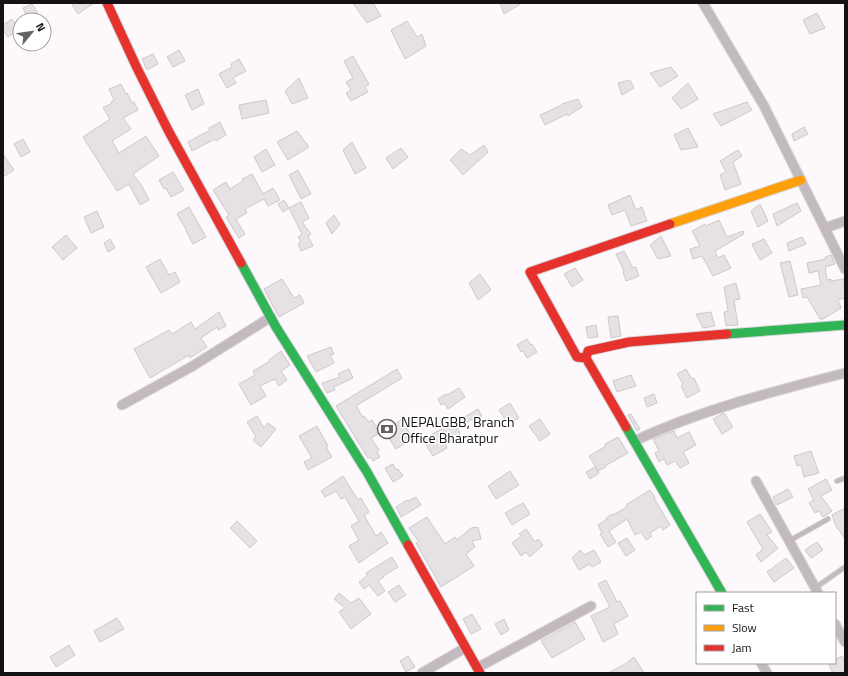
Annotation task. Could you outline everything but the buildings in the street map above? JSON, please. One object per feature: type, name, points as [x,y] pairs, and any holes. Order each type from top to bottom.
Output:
[{"type":"street","points":[[107,3],[168,130],[271,317],[367,472],[478,671],[591,606]]},
{"type":"street","points":[[703,3],[764,106],[845,269]]},
{"type":"street","points":[[586,358],[577,356],[530,272],[801,180]]},
{"type":"street","points":[[825,228],[845,221]]},
{"type":"street","points":[[122,405],[190,367],[271,317]]},
{"type":"street","points":[[721,592],[586,358],[588,351],[629,342],[845,325]]},
{"type":"street","points":[[634,441],[664,427],[716,410],[801,384],[845,373]]},
{"type":"street","points":[[756,481],[817,590]]},
{"type":"street","points":[[836,626],[845,642]]},
{"type":"street","points":[[422,673],[465,648]]},
{"type":"street","points":[[762,664],[767,673]]},
{"type":"lane","points":[[837,481],[845,478]]},
{"type":"lane","points":[[789,541],[828,520]]},
{"type":"lane","points":[[817,590],[845,567]]},
{"type":"traffic: fast","points":[[241,263],[276,327],[367,472],[408,545]]},
{"type":"traffic: fast","points":[[727,334],[845,325]]},
{"type":"traffic: fast","points":[[626,427],[721,592]]},
{"type":"traffic: slow","points":[[670,224],[801,180]]},
{"type":"traffic: jam","points":[[107,3],[168,130],[241,263]]},
{"type":"traffic: jam","points":[[586,358],[577,357],[530,272],[670,224]]},
{"type":"traffic: jam","points":[[626,427],[586,358],[588,351],[629,342],[727,334]]},
{"type":"traffic: jam","points":[[408,545],[480,673]]},
{"type":"place","name":"NEPALGBB, Branch Office Bharatpur","points":[[387,429]]}]
